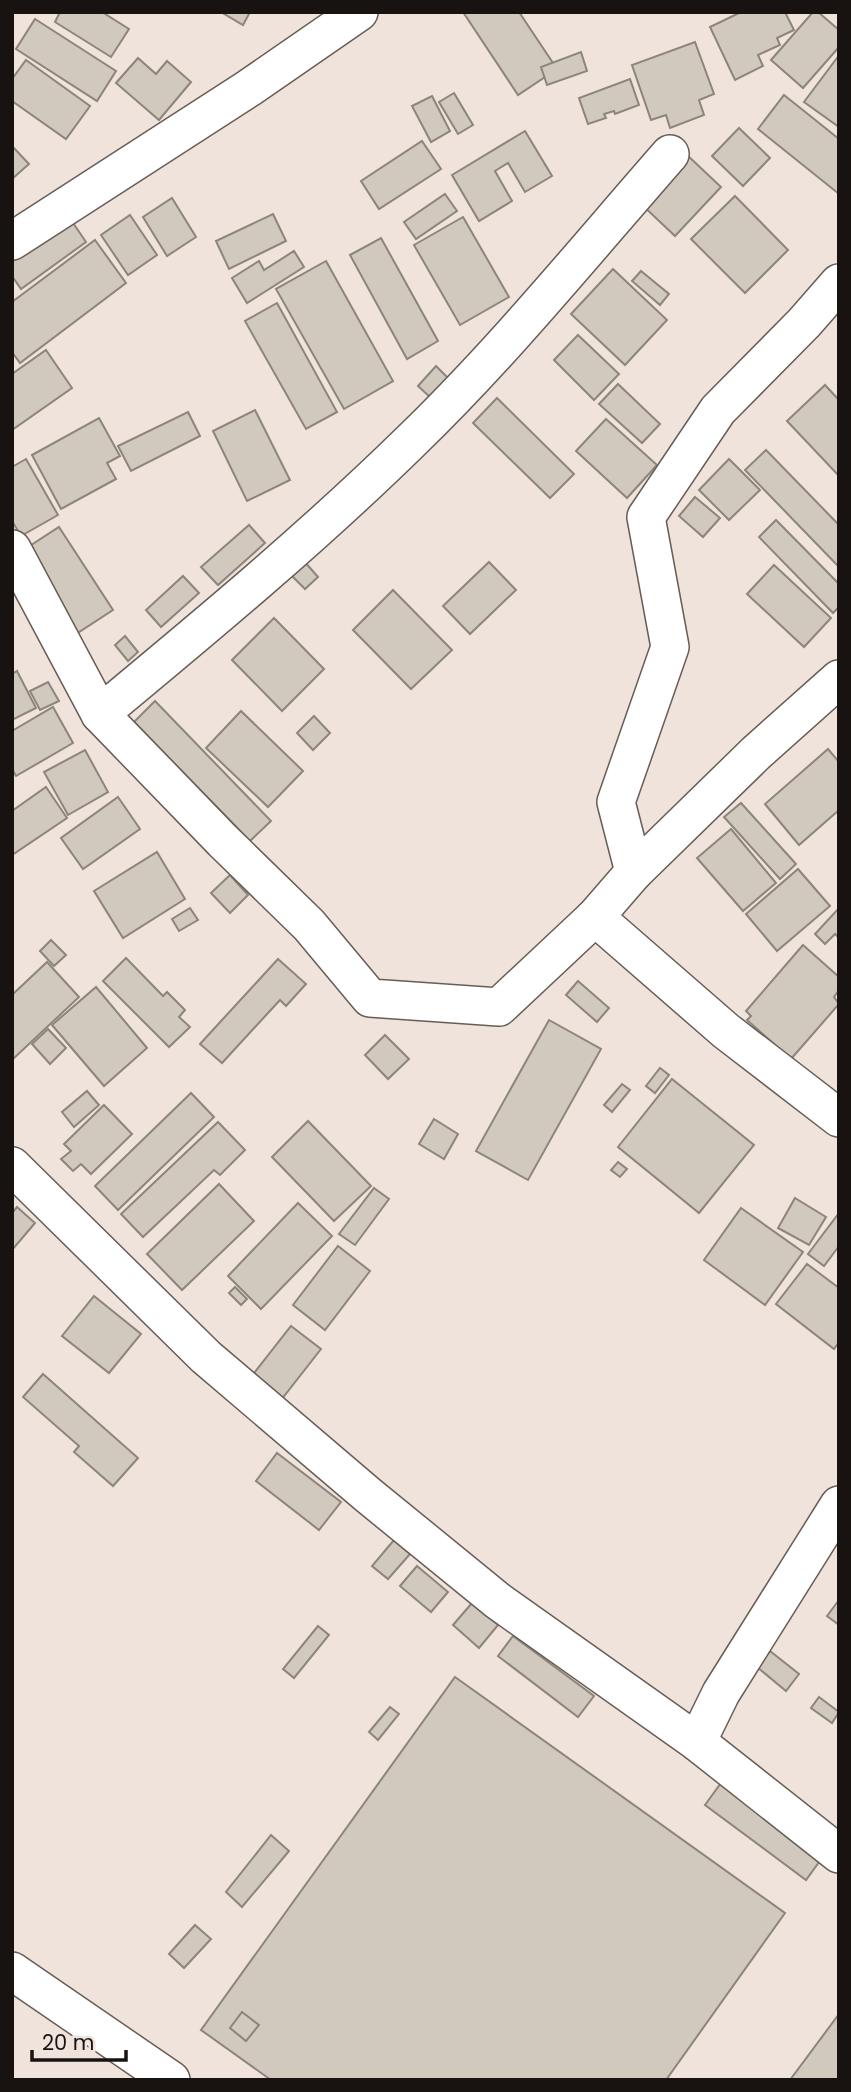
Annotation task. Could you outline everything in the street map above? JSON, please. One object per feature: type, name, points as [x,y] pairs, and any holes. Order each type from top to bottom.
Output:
[{"type":"street","points":[[12,241],[249,88],[359,12]]},
{"type":"street","points":[[100,714],[254,587],[412,441],[500,349],[670,154]]},
{"type":"street","points":[[634,872],[616,802],[670,647],[646,517],[718,410],[804,323],[839,283]]},
{"type":"street","points":[[12,549],[100,714],[309,925],[370,999],[499,1007],[595,918],[634,872],[756,753],[839,680]]},
{"type":"street","points":[[595,918],[726,1031],[839,1118]]},
{"type":"street","points":[[12,1166],[206,1357],[368,1495],[498,1601],[697,1742],[839,1854]]},
{"type":"street","points":[[697,1742],[721,1693],[839,1505]]},
{"type":"street","points":[[12,1971],[170,2080]]},
{"type":"building","points":[[60,12],[102,12],[129,29],[111,57],[55,22]]},
{"type":"building","points":[[221,12],[250,12],[243,25]]},
{"type":"building","points":[[463,12],[519,12],[557,69],[518,95]]},
{"type":"building","points":[[741,12],[785,12],[794,30],[777,38],[780,45],[758,55],[763,66],[735,80],[710,27]]},
{"type":"building","points":[[813,12],[818,12],[839,30],[839,47],[803,88],[771,60]]},
{"type":"building","points":[[35,19],[116,71],[97,101],[16,49]]},
{"type":"building","points":[[695,42],[714,94],[699,100],[704,115],[670,128],[666,115],[651,120],[632,65]]},
{"type":"building","points":[[581,52],[587,71],[547,85],[541,67]]},
{"type":"building","points":[[138,58],[156,74],[167,61],[191,82],[159,120],[116,83]]},
{"type":"building","points":[[837,58],[839,59],[839,127],[804,102]]},
{"type":"building","points":[[26,60],[90,106],[66,139],[12,101],[12,79]]},
{"type":"building","points":[[630,79],[639,105],[615,114],[614,111],[604,114],[606,118],[588,124],[579,98]]},
{"type":"building","points":[[454,93],[473,125],[458,134],[439,102]]},
{"type":"building","points":[[784,95],[839,139],[839,194],[758,129]]},
{"type":"building","points":[[432,96],[450,131],[431,142],[412,106]]},
{"type":"building","points":[[739,128],[770,158],[743,186],[712,156]]},
{"type":"building","points":[[525,131],[552,176],[525,192],[508,163],[495,171],[512,201],[479,221],[452,175]]},
{"type":"building","points":[[422,141],[441,169],[379,209],[361,181]]},
{"type":"building","points":[[12,146],[29,164],[12,179]]},
{"type":"building","points":[[686,154],[721,187],[675,236],[640,203]]},
{"type":"building","points":[[445,194],[457,211],[416,239],[404,222]]},
{"type":"building","points":[[735,196],[788,250],[745,293],[691,239]]},
{"type":"building","points":[[172,198],[196,237],[167,256],[143,217]]},
{"type":"building","points":[[273,214],[286,241],[229,269],[216,241]]},
{"type":"building","points":[[130,215],[157,255],[128,275],[101,235]]},
{"type":"building","points":[[69,217],[86,242],[21,289],[12,276],[12,257]]},
{"type":"building","points":[[463,217],[509,297],[460,325],[414,245]]},
{"type":"building","points":[[381,238],[438,341],[407,359],[350,255]]},
{"type":"building","points":[[95,240],[126,283],[20,363],[12,352],[12,302]]},
{"type":"building","points":[[294,251],[304,267],[247,303],[232,278],[259,261],[264,270]]},
{"type":"building","points":[[326,261],[393,381],[344,409],[276,289]]},
{"type":"building","points":[[613,269],[667,320],[625,365],[571,314]]},
{"type":"building","points":[[641,271],[669,294],[660,305],[632,281]]},
{"type":"building","points":[[277,303],[337,412],[306,429],[245,321]]},
{"type":"building","points":[[578,335],[619,374],[594,400],[554,360]]},
{"type":"building","points":[[46,350],[72,388],[12,430],[12,374]]},
{"type":"building","points":[[436,366],[449,379],[431,398],[418,386]]},
{"type":"building","points":[[618,384],[660,424],[642,443],[599,404]]},
{"type":"building","points":[[825,385],[839,400],[839,476],[787,421]]},
{"type":"building","points":[[497,398],[574,474],[550,498],[473,423]]},
{"type":"building","points":[[255,410],[290,480],[247,501],[213,431]]},
{"type":"building","points":[[188,412],[200,436],[131,471],[118,446]]},
{"type":"building","points":[[99,418],[120,456],[107,463],[116,479],[61,509],[32,455]]},
{"type":"building","points":[[606,419],[657,465],[627,498],[576,451]]},
{"type":"building","points":[[766,450],[839,525],[839,567],[745,470]]},
{"type":"building","points":[[26,459],[58,515],[21,536],[12,521],[12,467]]},
{"type":"building","points":[[729,459],[760,490],[729,520],[699,490]]},
{"type":"building","points":[[695,497],[720,518],[703,537],[679,516]]},
{"type":"building","points":[[776,520],[839,584],[839,607],[833,613],[759,537]]},
{"type":"building","points":[[249,525],[265,543],[218,585],[201,567]]},
{"type":"building","points":[[59,527],[113,610],[76,634],[22,551]]},
{"type":"building","points":[[304,561],[318,577],[305,589],[290,574]]},
{"type":"building","points":[[489,562],[516,590],[470,634],[443,606]]},
{"type":"building","points":[[774,565],[831,618],[804,647],[747,594]]},
{"type":"building","points":[[183,576],[199,593],[161,627],[146,610]]},
{"type":"building","points":[[393,590],[452,650],[411,689],[353,630]]},
{"type":"building","points":[[274,618],[324,669],[282,711],[232,660]]},
{"type":"building","points":[[125,636],[138,652],[128,661],[115,645]]},
{"type":"building","points":[[17,671],[36,708],[12,720],[12,674]]},
{"type":"building","points":[[48,682],[59,701],[40,710],[30,691]]},
{"type":"building","points":[[155,701],[271,821],[250,841],[134,722]]},
{"type":"building","points":[[53,707],[73,743],[16,776],[12,769],[12,731]]},
{"type":"building","points":[[241,711],[303,771],[268,807],[206,748]]},
{"type":"building","points":[[314,716],[330,733],[313,750],[297,733]]},
{"type":"building","points":[[828,749],[839,762],[839,810],[799,845],[765,804]]},
{"type":"building","points":[[85,750],[108,792],[68,815],[44,772]]},
{"type":"building","points":[[46,787],[67,818],[12,855],[12,811]]},
{"type":"building","points":[[118,797],[140,829],[83,869],[61,838]]},
{"type":"building","points":[[741,803],[796,864],[780,879],[724,817]]},
{"type":"building","points":[[731,829],[776,883],[743,911],[697,858]]},
{"type":"building","points":[[157,852],[185,899],[123,938],[94,891]]},
{"type":"building","points":[[798,869],[830,906],[777,951],[746,914]]},
{"type":"building","points":[[230,875],[248,895],[230,913],[211,893]]},
{"type":"building","points":[[190,908],[198,920],[179,931],[172,919]]},
{"type":"building","points":[[839,908],[839,938],[835,934],[825,944],[815,934]]},
{"type":"building","points":[[51,940],[66,955],[54,966],[40,951]]},
{"type":"building","points":[[803,945],[839,977],[839,990],[834,997],[839,1004],[791,1059],[747,1020],[751,1016],[746,1011]]},
{"type":"building","points":[[126,958],[163,996],[167,992],[185,1010],[179,1017],[190,1027],[169,1047],[103,981]]},
{"type":"building","points":[[278,959],[306,984],[286,1006],[280,1000],[222,1063],[200,1044]]},
{"type":"building","points":[[47,962],[79,997],[12,1060],[12,995]]},
{"type":"building","points":[[578,981],[609,1008],[597,1022],[566,995]]},
{"type":"building","points":[[96,987],[147,1048],[104,1086],[52,1025]]},
{"type":"building","points":[[549,1020],[601,1049],[528,1180],[476,1151]]},
{"type":"building","points":[[48,1029],[66,1048],[50,1064],[32,1044]]},
{"type":"building","points":[[385,1035],[409,1059],[388,1079],[365,1055]]},
{"type":"building","points":[[660,1068],[669,1075],[655,1093],[646,1086]]},
{"type":"building","points":[[672,1079],[754,1145],[699,1213],[618,1147]]},
{"type":"building","points":[[622,1084],[630,1090],[612,1112],[604,1105]]},
{"type":"building","points":[[87,1091],[99,1105],[74,1127],[62,1112]]},
{"type":"building","points":[[191,1093],[214,1117],[118,1210],[95,1186]]},
{"type":"building","points":[[104,1105],[132,1134],[91,1174],[81,1164],[73,1171],[61,1159],[71,1151],[64,1144]]},
{"type":"building","points":[[434,1119],[458,1134],[444,1159],[419,1144]]},
{"type":"building","points":[[308,1121],[371,1186],[334,1221],[272,1157]]},
{"type":"building","points":[[218,1122],[245,1150],[220,1175],[214,1170],[143,1237],[121,1214]]},
{"type":"building","points":[[618,1162],[627,1169],[620,1177],[611,1170]]},
{"type":"building","points":[[219,1184],[254,1221],[182,1290],[147,1254]]},
{"type":"building","points":[[374,1188],[389,1199],[355,1245],[339,1234]]},
{"type":"building","points":[[795,1198],[826,1217],[809,1245],[778,1228]]},
{"type":"building","points":[[298,1203],[332,1236],[261,1309],[228,1276]]},
{"type":"building","points":[[17,1207],[35,1223],[12,1250],[12,1213]]},
{"type":"building","points":[[741,1208],[803,1252],[765,1305],[704,1260]]},
{"type":"building","points":[[839,1213],[839,1246],[824,1266],[808,1254]]},
{"type":"building","points":[[338,1246],[370,1271],[325,1330],[293,1305]]},
{"type":"building","points":[[807,1264],[839,1288],[839,1342],[834,1349],[776,1304]]},
{"type":"building","points":[[235,1287],[247,1299],[241,1305],[229,1293]]},
{"type":"building","points":[[94,1296],[141,1334],[109,1373],[62,1336]]},
{"type":"building","points":[[291,1326],[321,1349],[281,1400],[251,1377]]},
{"type":"building","points":[[43,1374],[138,1458],[113,1486],[74,1452],[79,1446],[23,1397]]},
{"type":"building","points":[[277,1453],[341,1502],[319,1530],[256,1481]]},
{"type":"building","points":[[394,1540],[410,1554],[388,1579],[372,1566]]},
{"type":"building","points":[[417,1566],[448,1592],[431,1612],[400,1586]]},
{"type":"building","points":[[839,1600],[839,1625],[827,1616]]},
{"type":"building","points":[[472,1603],[498,1625],[479,1648],[453,1625]]},
{"type":"building","points":[[318,1626],[329,1635],[294,1678],[283,1669]]},
{"type":"building","points":[[513,1636],[594,1696],[578,1717],[498,1656]]},
{"type":"building","points":[[770,1651],[799,1674],[786,1691],[757,1667]]},
{"type":"building","points":[[455,1677],[785,1913],[666,2080],[271,2080],[201,2030]]},
{"type":"building","points":[[819,1697],[839,1712],[832,1723],[811,1708]]},
{"type":"building","points":[[390,1707],[399,1714],[378,1740],[369,1732]]},
{"type":"building","points":[[721,1783],[822,1858],[806,1880],[705,1805]]},
{"type":"building","points":[[271,1835],[289,1851],[242,1907],[226,1892]]},
{"type":"building","points":[[195,1925],[211,1939],[184,1968],[169,1954]]},
{"type":"building","points":[[242,2012],[259,2025],[246,2041],[230,2028]]},
{"type":"building","points":[[839,2014],[839,2080],[790,2080]]}]
